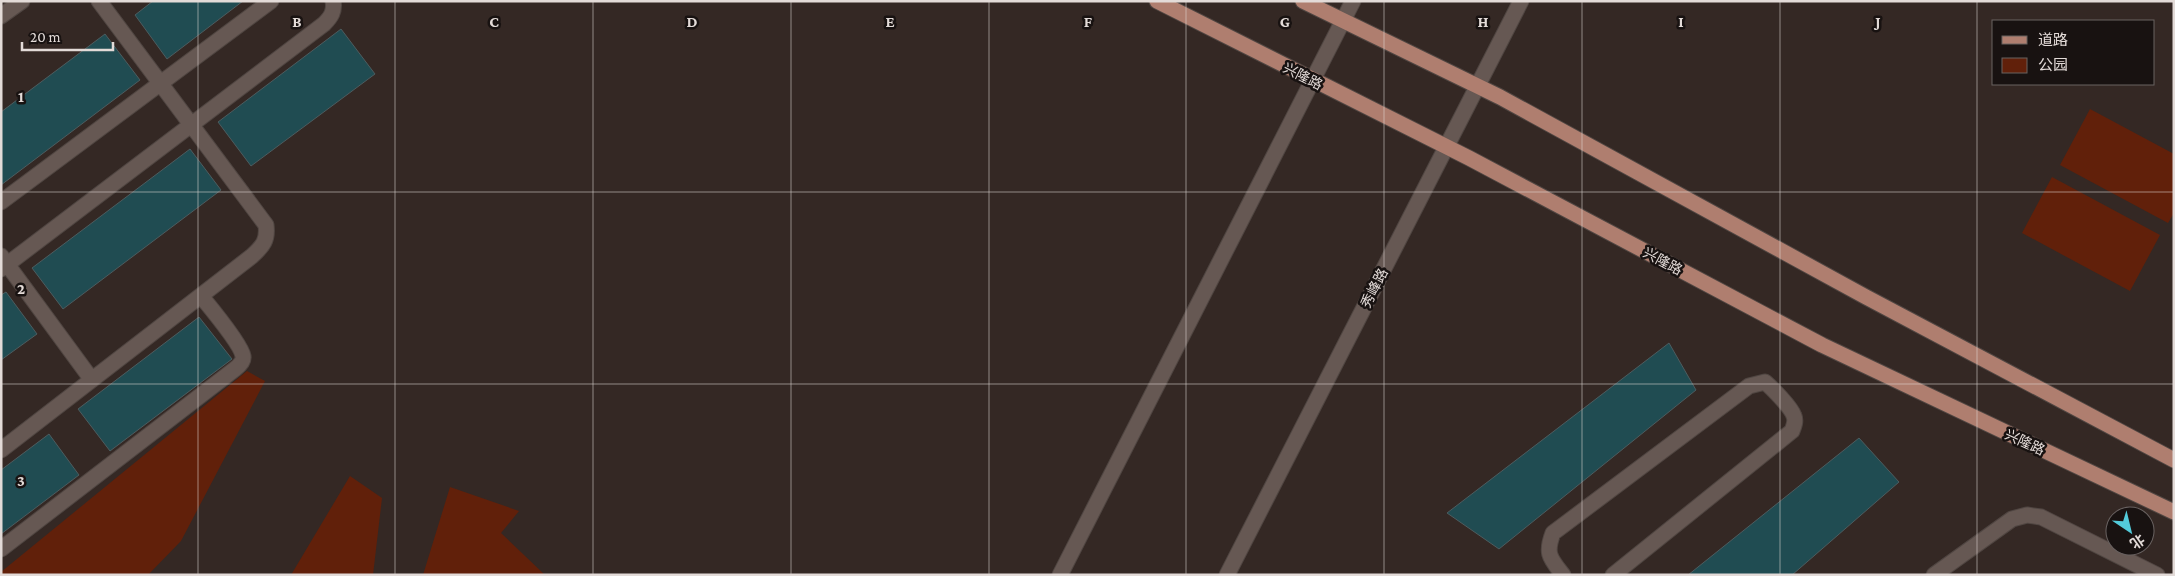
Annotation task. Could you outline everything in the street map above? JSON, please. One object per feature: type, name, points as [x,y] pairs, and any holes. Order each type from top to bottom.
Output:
[{"type":"main road","name":"兴隆路","points":[[1157,1],[1446,147],[1822,345],[2174,512]]},
{"type":"main road","points":[[1303,1],[1477,86],[1866,297],[2174,460]]},
{"type":"street","points":[[1,16],[22,1]]},
{"type":"street","points":[[1,450],[252,256],[262,247],[268,236],[266,225],[99,1]]},
{"type":"street","points":[[1,202],[271,1]]},
{"type":"street","points":[[92,380],[3,264],[324,24],[331,16],[334,7],[333,1]]},
{"type":"street","points":[[1060,575],[1353,1]]},
{"type":"street","name":"秀峰路","points":[[1227,575],[1521,1]]},
{"type":"street","points":[[1,549],[235,369],[241,362],[243,356],[237,345],[201,296]]},
{"type":"street","points":[[1563,575],[1550,559],[1547,547],[1553,533],[1749,386],[1765,382],[1770,386],[1794,414],[1795,422],[1792,431],[1613,575]]},
{"type":"street","points":[[1934,575],[2012,519],[2027,515],[2041,517],[2157,575]]},
{"type":"green space","points":[[2090,109],[2174,154],[2174,213],[2168,223],[2060,165]]},
{"type":"green space","points":[[2052,177],[2160,235],[2130,291],[2022,233]]},
{"type":"green space","points":[[247,371],[265,381],[181,541],[148,575],[1,575],[1,572]]},
{"type":"green space","points":[[350,476],[382,498],[373,575],[291,575]]},
{"type":"green space","points":[[450,487],[519,511],[501,533],[545,575],[423,575]]},
{"type":"building","points":[[153,1],[243,1],[167,59],[135,15]]},
{"type":"building","points":[[341,29],[375,74],[251,166],[218,122]]},
{"type":"building","points":[[105,34],[140,80],[1,185],[1,112]]},
{"type":"building","points":[[190,149],[221,190],[63,309],[32,268]]},
{"type":"building","points":[[6,292],[37,334],[1,360],[1,295]]},
{"type":"building","points":[[199,317],[232,359],[110,451],[78,409]]},
{"type":"building","points":[[1669,343],[1696,390],[1499,549],[1447,513]]},
{"type":"building","points":[[49,434],[79,475],[1,534],[1,470]]},
{"type":"building","points":[[1859,438],[1899,482],[1792,575],[1688,575]]}]
